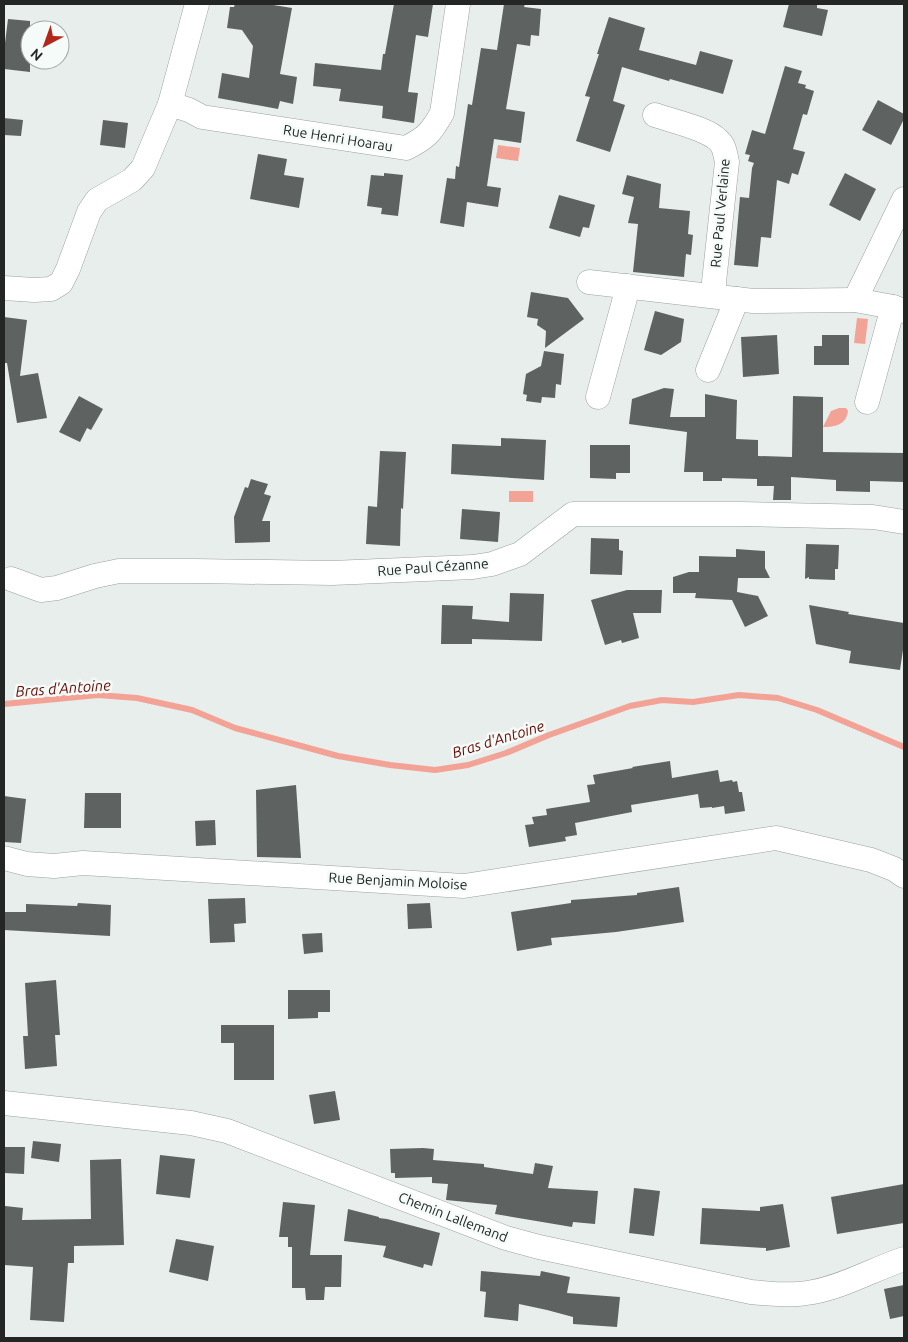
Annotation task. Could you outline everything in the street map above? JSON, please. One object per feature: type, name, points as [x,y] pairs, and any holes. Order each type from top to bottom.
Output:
[{"type":"street","points":[[4,288],[51,289],[61,283],[89,212],[97,200],[132,180],[143,168],[170,104],[196,4]]},
{"type":"street","name":"Rue Henri Hoarau","points":[[170,104],[189,110],[202,117],[406,148],[421,140],[434,128],[442,113],[458,4]]},
{"type":"street","name":"Rue Paul Verlaine","points":[[655,115],[705,132],[718,140],[724,148],[727,162],[714,296]]},
{"type":"street","points":[[855,300],[904,199]]},
{"type":"street","points":[[589,282],[753,301],[855,300],[899,309],[867,402]]},
{"type":"street","points":[[598,397],[625,298],[626,286]]},
{"type":"street","points":[[708,370],[737,299]]},
{"type":"street","name":"Rue Paul Cézanne","points":[[11,579],[41,590],[57,588],[95,576],[119,572],[332,573],[473,567],[492,564],[520,554],[573,514],[750,514],[873,517],[904,522]]},
{"type":"street","name":"Rue Benjamin Moloise","points":[[4,858],[27,864],[54,866],[83,863],[464,886],[776,838],[871,860],[894,869],[904,876]]},
{"type":"street","name":"Chemin Lallemand","points":[[4,1103],[191,1123],[228,1131],[506,1238],[539,1247],[751,1292],[785,1295],[813,1292],[839,1285],[904,1259]]},
{"type":"shaded area","points":[[498,145],[520,148],[518,161],[496,158]]},
{"type":"shaded area","points":[[857,318],[868,319],[865,344],[854,343]]},
{"type":"shaded area","points":[[846,408],[848,411],[845,419],[836,426],[823,427],[831,411]]},
{"type":"shaded area","points":[[509,491],[533,491],[533,502],[509,502]]},
{"type":"building","points":[[235,4],[267,4],[292,8],[280,74],[297,77],[293,104],[280,101],[278,109],[218,98],[222,73],[249,78],[253,46],[242,30],[227,28],[230,7],[234,7]]},
{"type":"building","points":[[394,4],[433,4],[428,37],[416,35],[408,92],[418,93],[414,123],[382,118],[383,106],[339,101],[341,89],[313,86],[315,63],[381,70]]},
{"type":"building","points":[[504,4],[525,4],[524,7],[541,9],[539,36],[531,35],[530,46],[517,44],[506,109],[525,112],[521,143],[494,139],[487,186],[501,188],[498,207],[467,202],[464,227],[440,223],[447,178],[455,179],[456,166],[459,167],[468,104],[472,105],[481,48],[497,50]]},
{"type":"building","points":[[789,4],[817,4],[817,8],[828,10],[822,36],[783,27]]},
{"type":"building","points":[[609,17],[645,28],[639,50],[696,65],[700,51],[733,60],[723,94],[622,67],[613,101],[625,105],[610,152],[576,141],[590,97],[585,96]]},
{"type":"building","points":[[8,19],[20,20],[20,70],[30,70],[30,72],[4,69]]},
{"type":"building","points":[[785,66],[802,71],[798,83],[806,85],[805,88],[814,91],[807,115],[803,114],[793,149],[805,152],[798,175],[792,173],[789,184],[777,180],[771,238],[761,237],[758,267],[734,265],[740,197],[749,198],[754,163],[748,161],[750,155],[745,154],[752,130],[765,134]]},
{"type":"building","points":[[878,100],[904,114],[904,119],[891,145],[862,130]]},
{"type":"building","points":[[4,118],[23,120],[21,136],[4,135]]},
{"type":"building","points":[[103,120],[128,123],[125,148],[100,145]]},
{"type":"building","points":[[258,154],[287,159],[284,175],[304,178],[299,208],[250,199]]},
{"type":"building","points":[[384,173],[403,175],[398,216],[381,214],[382,208],[367,206],[371,175],[384,176]]},
{"type":"building","points":[[845,173],[876,189],[860,221],[829,205]]},
{"type":"building","points":[[627,175],[661,184],[659,208],[690,211],[688,234],[693,235],[691,255],[686,254],[684,277],[633,272],[638,224],[628,223],[634,197],[622,194]]},
{"type":"building","points":[[559,195],[595,205],[589,228],[583,227],[580,237],[549,228]]},
{"type":"building","points":[[531,292],[568,298],[584,319],[545,348],[546,331],[537,325],[538,319],[527,317]]},
{"type":"building","points":[[655,311],[684,319],[681,342],[661,355],[644,350]]},
{"type":"building","points":[[4,317],[27,320],[20,376],[38,373],[47,418],[17,423],[7,363],[4,363]]},
{"type":"building","points":[[777,335],[779,374],[743,377],[741,337]]},
{"type":"building","points":[[822,335],[849,335],[849,365],[814,365],[814,346],[822,346]]},
{"type":"building","points":[[544,351],[564,354],[561,385],[556,384],[555,398],[542,397],[541,403],[526,401],[527,395],[523,394],[526,374],[541,366]]},
{"type":"building","points":[[664,388],[674,389],[670,417],[705,417],[705,394],[737,400],[736,439],[758,440],[758,456],[792,457],[793,396],[823,397],[823,452],[904,453],[904,482],[870,481],[870,492],[836,491],[836,480],[791,477],[791,500],[773,500],[774,486],[757,486],[757,479],[722,478],[722,481],[703,481],[703,472],[684,472],[687,432],[629,424],[632,399]]},
{"type":"building","points":[[79,396],[103,409],[91,430],[87,428],[80,442],[59,432]]},
{"type":"building","points":[[501,438],[546,440],[544,480],[451,474],[452,444],[501,446]]},
{"type":"building","points":[[590,445],[630,445],[630,473],[616,473],[616,479],[590,478]]},
{"type":"building","points":[[380,451],[406,452],[400,546],[366,544],[368,506],[377,507]]},
{"type":"building","points":[[251,479],[268,484],[264,494],[271,496],[262,521],[270,521],[270,542],[235,543],[234,517],[245,487],[248,488]]},
{"type":"building","points":[[462,509],[500,512],[498,542],[460,539]]},
{"type":"building","points":[[591,538],[619,539],[619,550],[623,551],[622,575],[590,574]]},
{"type":"building","points":[[806,544],[839,545],[838,569],[835,569],[835,580],[809,579],[809,577],[805,579]]},
{"type":"building","points":[[736,549],[765,551],[765,568],[770,578],[738,578],[737,592],[758,596],[768,616],[745,627],[732,600],[695,598],[696,593],[673,593],[673,577],[689,572],[699,572],[699,556],[736,557]]},
{"type":"building","points":[[627,590],[662,590],[661,613],[633,613],[639,638],[622,643],[621,640],[605,645],[591,600]]},
{"type":"building","points":[[510,593],[544,594],[542,641],[472,639],[472,644],[441,644],[442,605],[473,606],[472,619],[509,622]]},
{"type":"building","points":[[809,605],[849,612],[848,614],[904,623],[904,643],[900,670],[849,663],[851,651],[816,644]]},
{"type":"building","points":[[670,761],[672,778],[718,770],[720,782],[737,781],[739,792],[742,792],[745,811],[725,814],[724,806],[700,808],[698,794],[631,805],[632,812],[575,823],[577,835],[565,837],[566,841],[529,847],[525,825],[534,824],[532,817],[547,815],[546,809],[590,802],[587,785],[595,784],[593,775]]},
{"type":"building","points":[[296,785],[301,858],[257,857],[256,790]]},
{"type":"building","points":[[85,793],[121,793],[121,828],[84,828]]},
{"type":"building","points":[[4,796],[26,799],[21,843],[4,842]]},
{"type":"building","points":[[215,820],[216,845],[196,846],[195,821]]},
{"type":"building","points":[[679,887],[684,922],[616,932],[551,938],[552,945],[517,951],[511,912],[571,903],[571,900],[637,895],[637,893]]},
{"type":"building","points":[[245,898],[246,923],[234,924],[235,942],[210,943],[208,899]]},
{"type":"building","points":[[78,903],[111,905],[110,936],[4,930],[4,912],[26,912],[26,904],[77,906]]},
{"type":"building","points":[[430,903],[432,928],[408,929],[407,904]]},
{"type":"building","points":[[322,933],[323,952],[304,954],[302,934]]},
{"type":"building","points":[[56,980],[60,1035],[55,1035],[57,1066],[25,1069],[23,1036],[28,1036],[25,983]]},
{"type":"building","points":[[288,990],[330,990],[330,1012],[318,1012],[318,1018],[288,1019]]},
{"type":"building","points":[[221,1025],[274,1025],[274,1080],[234,1080],[234,1043],[221,1043]]},
{"type":"building","points":[[335,1091],[340,1120],[314,1124],[309,1095]]},
{"type":"building","points":[[33,1141],[61,1144],[59,1162],[31,1158]]},
{"type":"building","points":[[4,1147],[25,1147],[24,1174],[4,1173]]},
{"type":"building","points":[[390,1149],[434,1149],[433,1160],[484,1164],[484,1167],[533,1174],[535,1163],[553,1166],[548,1188],[598,1191],[595,1224],[573,1222],[572,1227],[495,1214],[497,1205],[446,1200],[448,1184],[432,1183],[432,1177],[395,1178],[395,1173],[391,1173]]},
{"type":"building","points":[[160,1155],[195,1159],[190,1198],[156,1194]]},
{"type":"building","points":[[121,1159],[124,1245],[74,1246],[74,1263],[68,1263],[64,1322],[30,1320],[33,1267],[4,1265],[5,1206],[23,1208],[22,1220],[91,1219],[90,1160]]},
{"type":"building","points":[[904,1184],[904,1223],[837,1234],[831,1197]]},
{"type":"building","points":[[634,1188],[660,1191],[654,1236],[629,1233]]},
{"type":"building","points":[[283,1202],[315,1205],[310,1255],[342,1255],[341,1287],[325,1287],[324,1300],[306,1300],[305,1288],[292,1288],[292,1247],[288,1247],[288,1237],[279,1237]]},
{"type":"building","points":[[783,1204],[790,1247],[766,1251],[766,1248],[700,1244],[702,1208],[760,1211],[760,1207]]},
{"type":"building","points":[[348,1209],[440,1233],[432,1266],[424,1264],[423,1268],[383,1257],[386,1246],[344,1241]]},
{"type":"building","points":[[176,1239],[214,1246],[208,1281],[169,1272]]},
{"type":"building","points":[[481,1271],[540,1276],[541,1271],[570,1277],[567,1293],[620,1297],[617,1327],[573,1324],[573,1317],[519,1304],[518,1321],[484,1317],[486,1292],[480,1291]]},
{"type":"building","points":[[904,1285],[904,1316],[890,1319],[884,1289]]},
{"type":"waterway","name":"Bras d'Antoine","points":[[4,704],[98,695],[137,698],[192,710],[235,728],[338,756],[435,770],[468,765],[506,753],[549,735],[630,706],[662,700],[693,702],[739,695],[778,698],[817,710],[904,747]]}]
